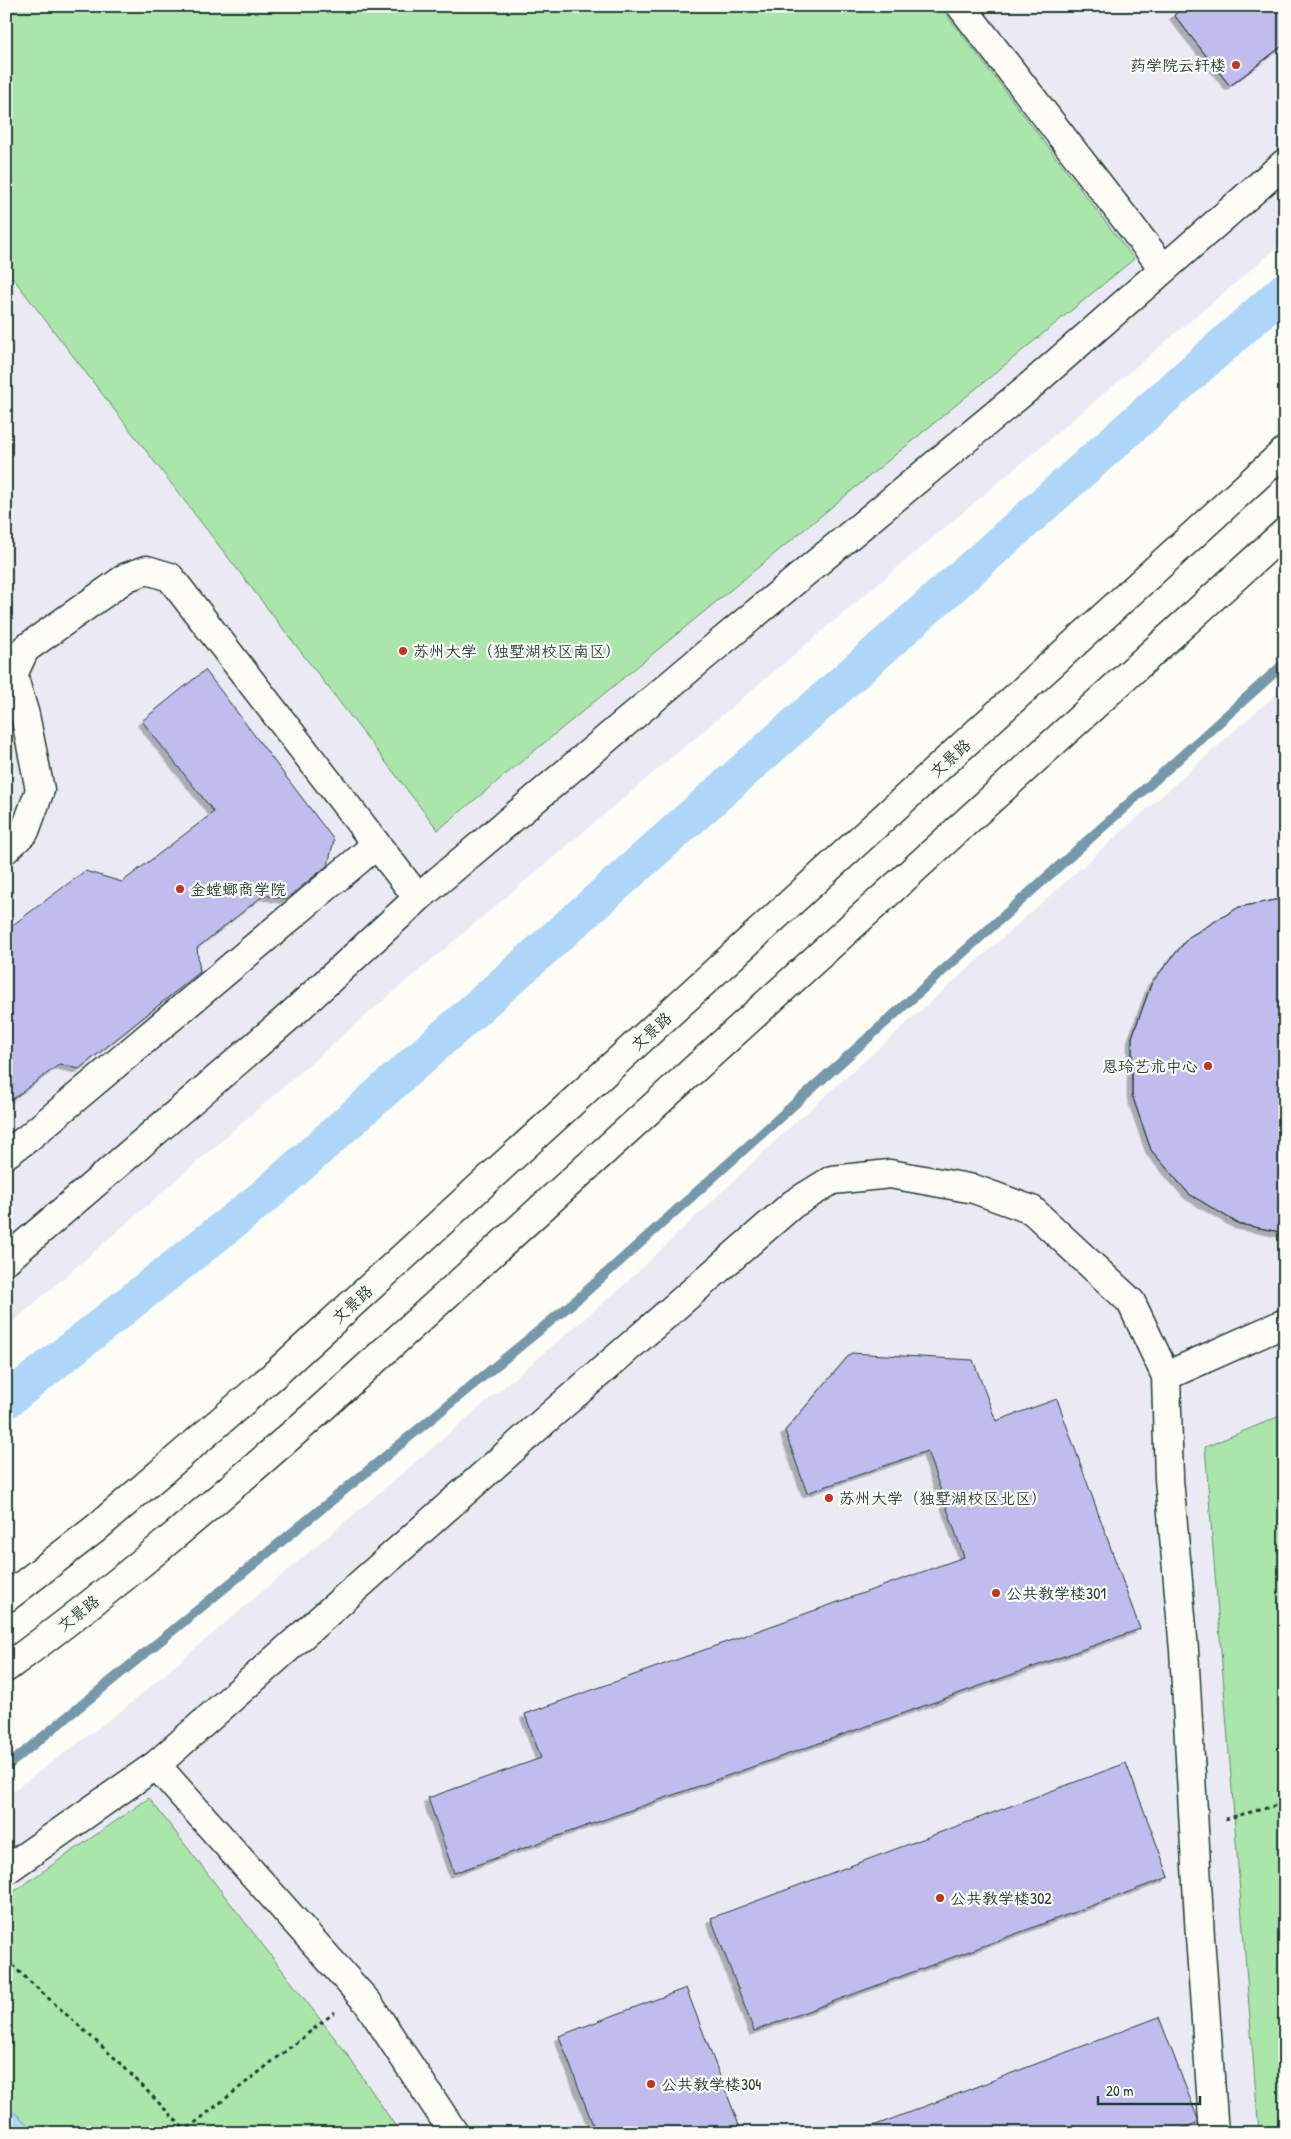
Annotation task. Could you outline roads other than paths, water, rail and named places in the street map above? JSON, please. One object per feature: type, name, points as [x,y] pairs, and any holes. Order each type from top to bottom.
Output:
[{"type":"main road","points":[[961,6],[1164,269]]},
{"type":"main road","points":[[6,1260],[291,1015],[418,898],[696,663],[1030,386],[1285,163]]},
{"type":"main road","name":"文景路","points":[[6,1598],[95,1529],[274,1375],[1285,451]]},
{"type":"main road","name":"文景路","points":[[6,1668],[138,1566],[312,1417],[1285,532]]},
{"type":"main road","points":[[6,848],[25,831],[40,790],[25,715],[13,675],[25,649],[127,577],[147,570],[170,577],[418,898]]},
{"type":"main road","points":[[6,1154],[28,1138],[376,845]]},
{"type":"main road","points":[[6,1870],[156,1765],[550,1416],[793,1204],[832,1180],[890,1174],[974,1189],[1032,1210],[1132,1302],[1166,1376],[1169,1479],[1184,1650],[1210,2098],[1214,2133]]},
{"type":"main road","points":[[1166,1376],[1285,1324]]},
{"type":"main road","points":[[156,1765],[368,2003],[454,2133]]},
{"type":"water","points":[[6,2105],[37,2133],[6,2133]]},
{"type":"waterway","points":[[6,1401],[266,1195],[1285,290]]},
{"type":"waterway","points":[[6,1767],[580,1297],[1285,663]]},
{"type":"place","name":"药学院云轩楼","points":[[1236,65]]},
{"type":"place","name":"苏州大学（独墅湖校区南区）","points":[[403,651]]},
{"type":"place","name":"金螳螂商学院","points":[[180,889]]},
{"type":"place","name":"恩玲艺术中心","points":[[1208,1066]]},
{"type":"place","name":"苏州大学（独墅湖校区北区）","points":[[829,1498]]},
{"type":"place","name":"公共教学楼301","points":[[996,1593]]},
{"type":"place","name":"公共教学楼302","points":[[940,1898]]},
{"type":"place","name":"公共教学楼304","points":[[651,2084]]}]
